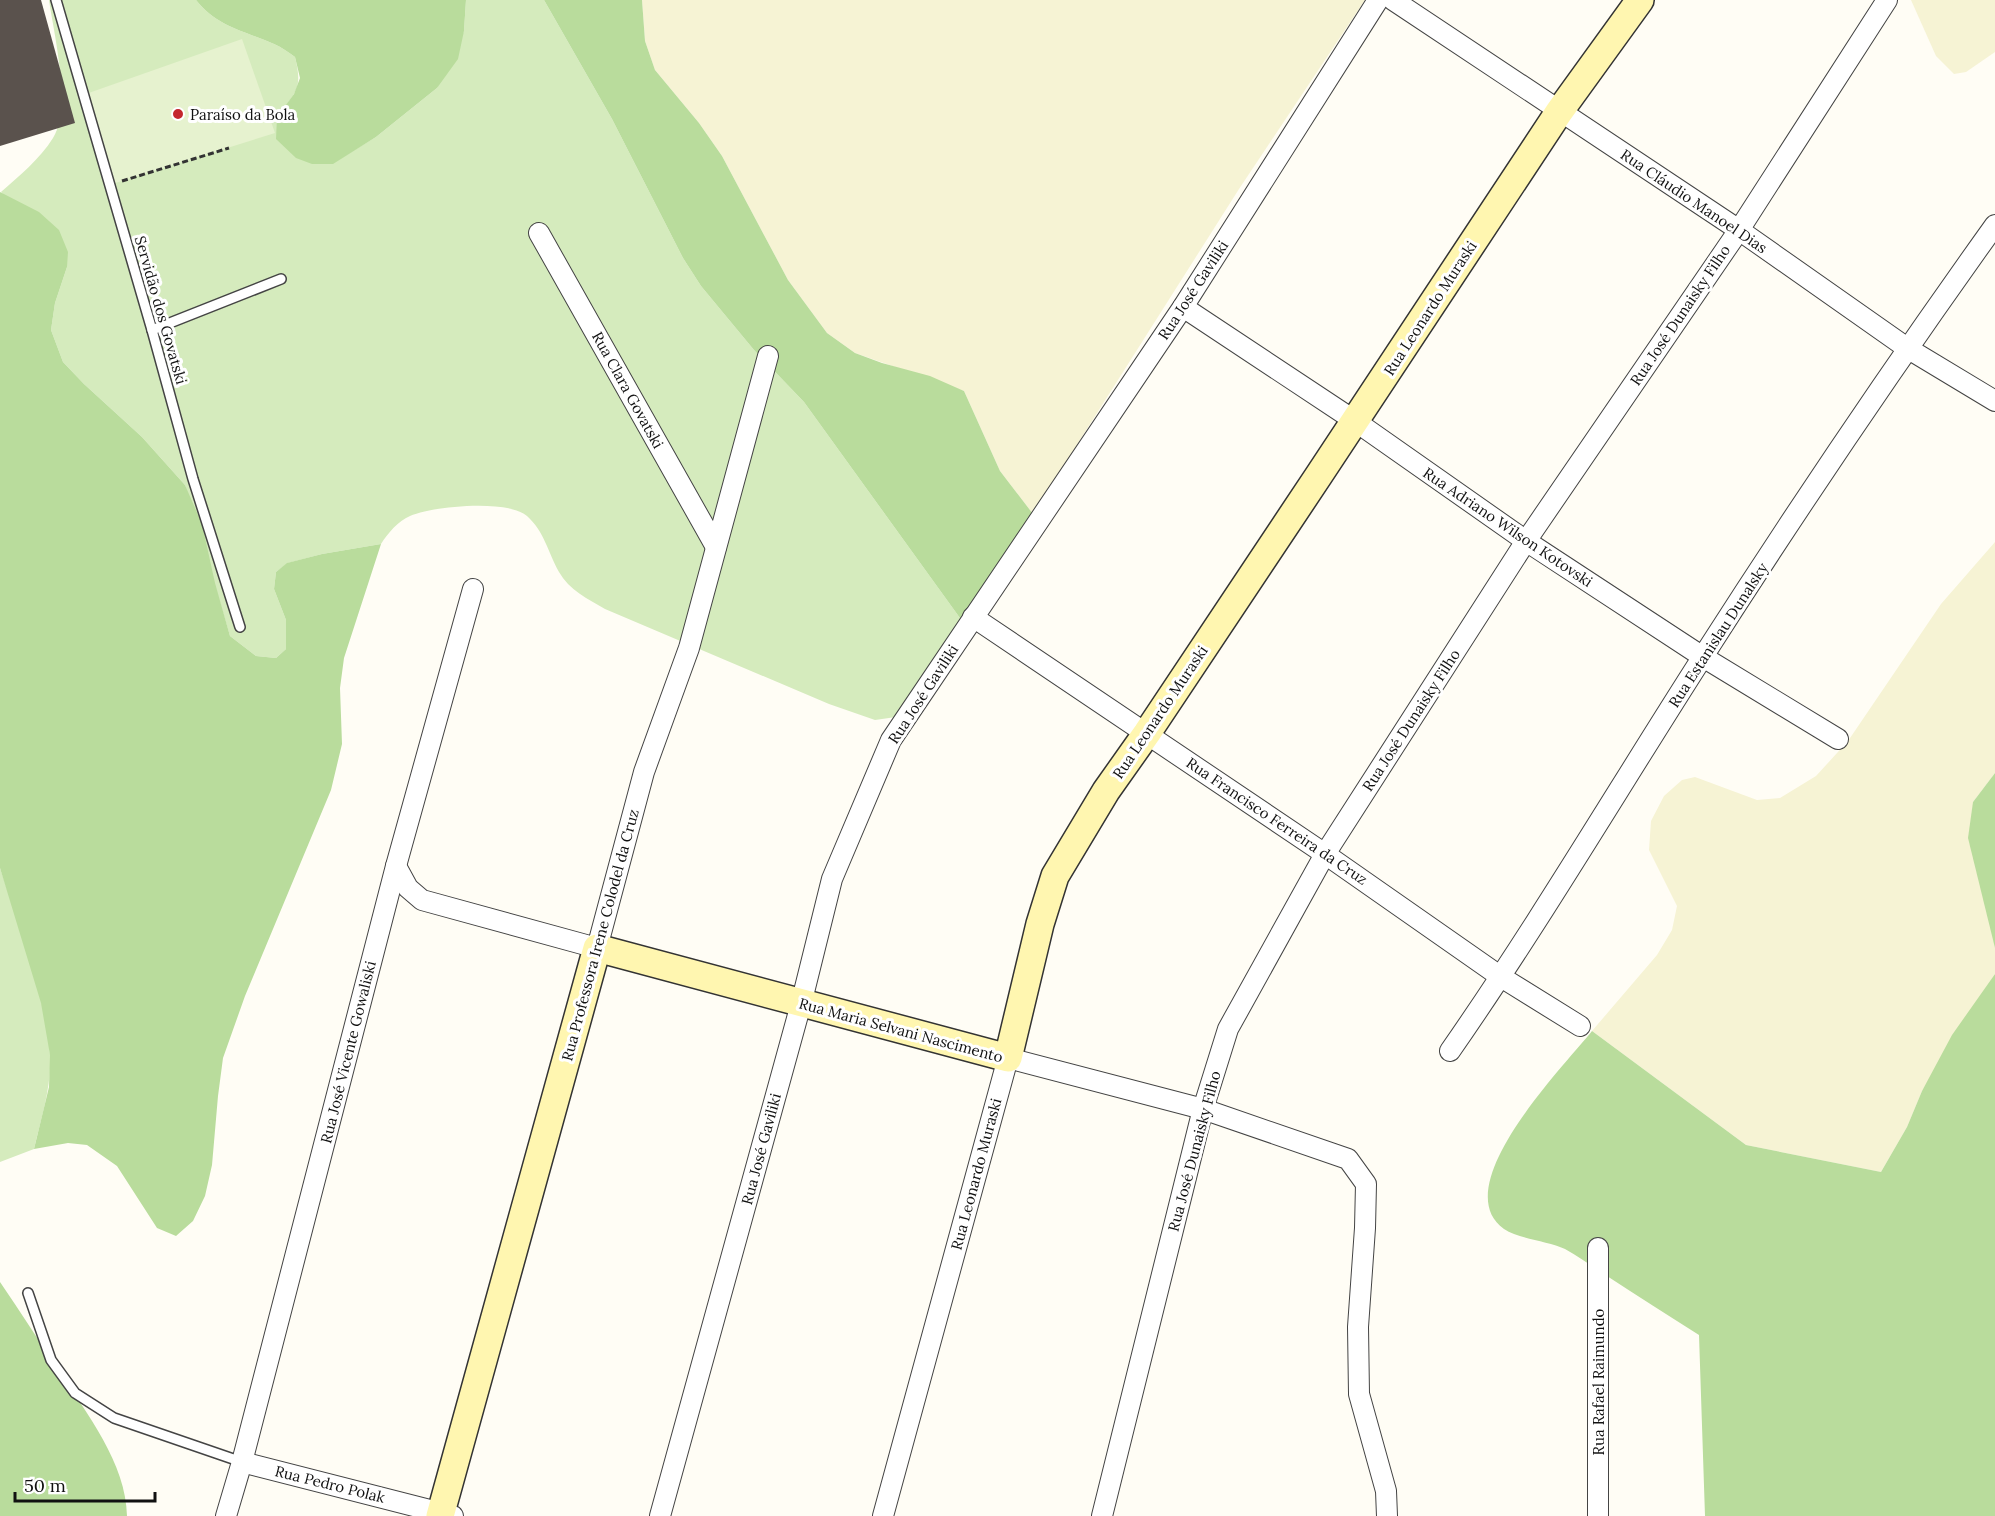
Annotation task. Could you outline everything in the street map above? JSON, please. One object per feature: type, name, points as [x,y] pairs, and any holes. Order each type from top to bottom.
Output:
[{"type":"street","name":"Rua José Gaviliki","points":[[660,1516],[801,1004],[832,879],[891,740],[1183,307],[1378,0]]},
{"type":"street","name":"Rua Cláudio Manoel Dias","points":[[1393,0],[1739,230],[1907,348],[1995,401]]},
{"type":"street","name":"Rua Leonardo Muraski","points":[[883,1516],[1008,1058],[1040,924],[1055,876],[1106,791],[1356,421],[1559,112],[1640,0]]},
{"type":"street","name":"Rua José Dunaisky Filho","points":[[1102,1516],[1203,1109],[1228,1029],[1325,854],[1526,541],[1739,230],[1887,0]]},
{"type":"street","name":"Rua Estanislau Dunalsky","points":[[1450,1052],[1502,977],[1703,657],[1907,348],[1995,225]]},
{"type":"street","name":"Rua Clara Govatski","points":[[539,233],[716,548]]},
{"type":"street","name":"Rua Adriano Wilson Kotovski","points":[[1183,307],[1356,421],[1526,541],[1703,657],[1838,739]]},
{"type":"street","name":"Rua Professora Irene Colodel da Cruz","points":[[445,1515],[644,772],[689,648],[768,356]]},
{"type":"street","name":"Rua José Vicente Gowaliski","points":[[225,1516],[242,1462],[396,866],[473,589]]},
{"type":"street","name":"Rua Francisco Ferreira da Cruz","points":[[974,617],[1325,854],[1502,977],[1580,1026]]},
{"type":"street","name":"Rua Maria Selvani Nascimento","points":[[396,866],[408,888],[422,900],[801,1004],[1203,1109],[1348,1159],[1366,1184],[1358,1327],[1359,1394],[1386,1491],[1387,1516]]},
{"type":"street","name":"Rua Rafael Raimundo","points":[[1598,1248],[1598,1516]]},
{"type":"street","name":"Rua Pedro Polak","points":[[242,1462],[445,1515]]},
{"type":"lane","name":"Servidão dos Govatski","points":[[56,0],[193,479],[240,627]]},
{"type":"lane","points":[[152,330],[281,279]]},
{"type":"lane","points":[[28,1293],[51,1360],[75,1393],[114,1418],[242,1462]]},
{"type":"path","points":[[109,185],[230,148]]},
{"type":"shaded area","points":[[642,0],[1365,0],[1239,189],[1033,514],[1000,471],[964,391],[855,353],[827,333],[788,280],[722,156],[699,123],[655,70],[645,41]]},
{"type":"shaded area","points":[[1911,0],[1995,0],[1995,52],[1966,72],[1954,74],[1936,56]]},
{"type":"shaded area","points":[[1995,542],[1995,773],[1973,802],[1995,948],[1995,974],[1922,1091],[1907,1127],[1881,1172],[1746,1145],[1592,1031],[1657,955],[1672,930],[1677,906],[1649,850],[1651,821],[1664,796],[1682,780],[1695,777],[1757,800],[1780,798],[1816,776],[1848,741],[1941,604]]},
{"type":"green space","points":[[49,0],[196,0],[222,22],[279,47],[295,57],[298,83],[293,95],[277,117],[333,163],[376,137],[437,88],[464,31],[466,0],[544,0],[612,119],[683,258],[701,286],[754,350],[804,402],[965,625],[903,716],[875,720],[829,704],[605,609],[579,594],[563,578],[533,522],[527,516],[504,507],[452,507],[421,512],[401,521],[381,544],[322,554],[288,563],[276,572],[274,589],[286,620],[286,649],[276,658],[256,656],[230,636],[185,485],[142,437],[63,362],[51,330],[55,303],[67,267],[1,192],[42,153],[53,138],[58,125],[61,108],[60,70]]},
{"type":"green space","points":[[196,0],[466,0],[464,31],[458,59],[437,88],[376,137],[333,164],[312,164],[296,158],[276,139],[277,117],[294,94],[300,78],[295,57],[277,45],[222,22]]},
{"type":"green space","points":[[544,0],[642,0],[645,41],[655,70],[699,123],[722,156],[788,280],[827,333],[855,353],[930,376],[964,391],[1000,471],[1033,514],[965,625],[804,402],[754,350],[701,286],[683,258],[612,119]]},
{"type":"green space","name":"Paraíso da Bola","points":[[242,39],[275,133],[109,185],[83,95]]},
{"type":"green space","points":[[0,192],[39,212],[59,230],[68,252],[67,267],[55,303],[51,330],[63,362],[142,437],[185,485],[202,524],[230,636],[256,656],[276,658],[286,649],[286,620],[274,589],[276,572],[287,563],[322,554],[381,544],[344,658],[340,688],[342,744],[331,790],[245,996],[223,1058],[212,1165],[205,1196],[193,1221],[176,1236],[157,1228],[117,1166],[87,1145],[68,1143],[34,1149],[49,1087],[50,1055],[41,1003],[0,868]]},
{"type":"green space","points":[[1995,773],[1995,948],[1968,838],[1973,802]]},
{"type":"green space","points":[[0,868],[23,936],[43,1007],[50,1066],[45,1102],[34,1149],[0,1162]]},
{"type":"green space","points":[[1995,974],[1995,1516],[1705,1516],[1699,1335],[1565,1249],[1504,1229],[1490,1210],[1489,1185],[1499,1157],[1515,1127],[1592,1031],[1746,1145],[1881,1172],[1907,1127],[1922,1091],[1952,1035]]},
{"type":"green space","points":[[0,1282],[103,1440],[120,1477],[127,1516],[0,1516]]},
{"type":"building","points":[[0,0],[41,0],[75,123],[0,146]]},
{"type":"place","name":"Paraíso da Bola","points":[[178,114]]}]
